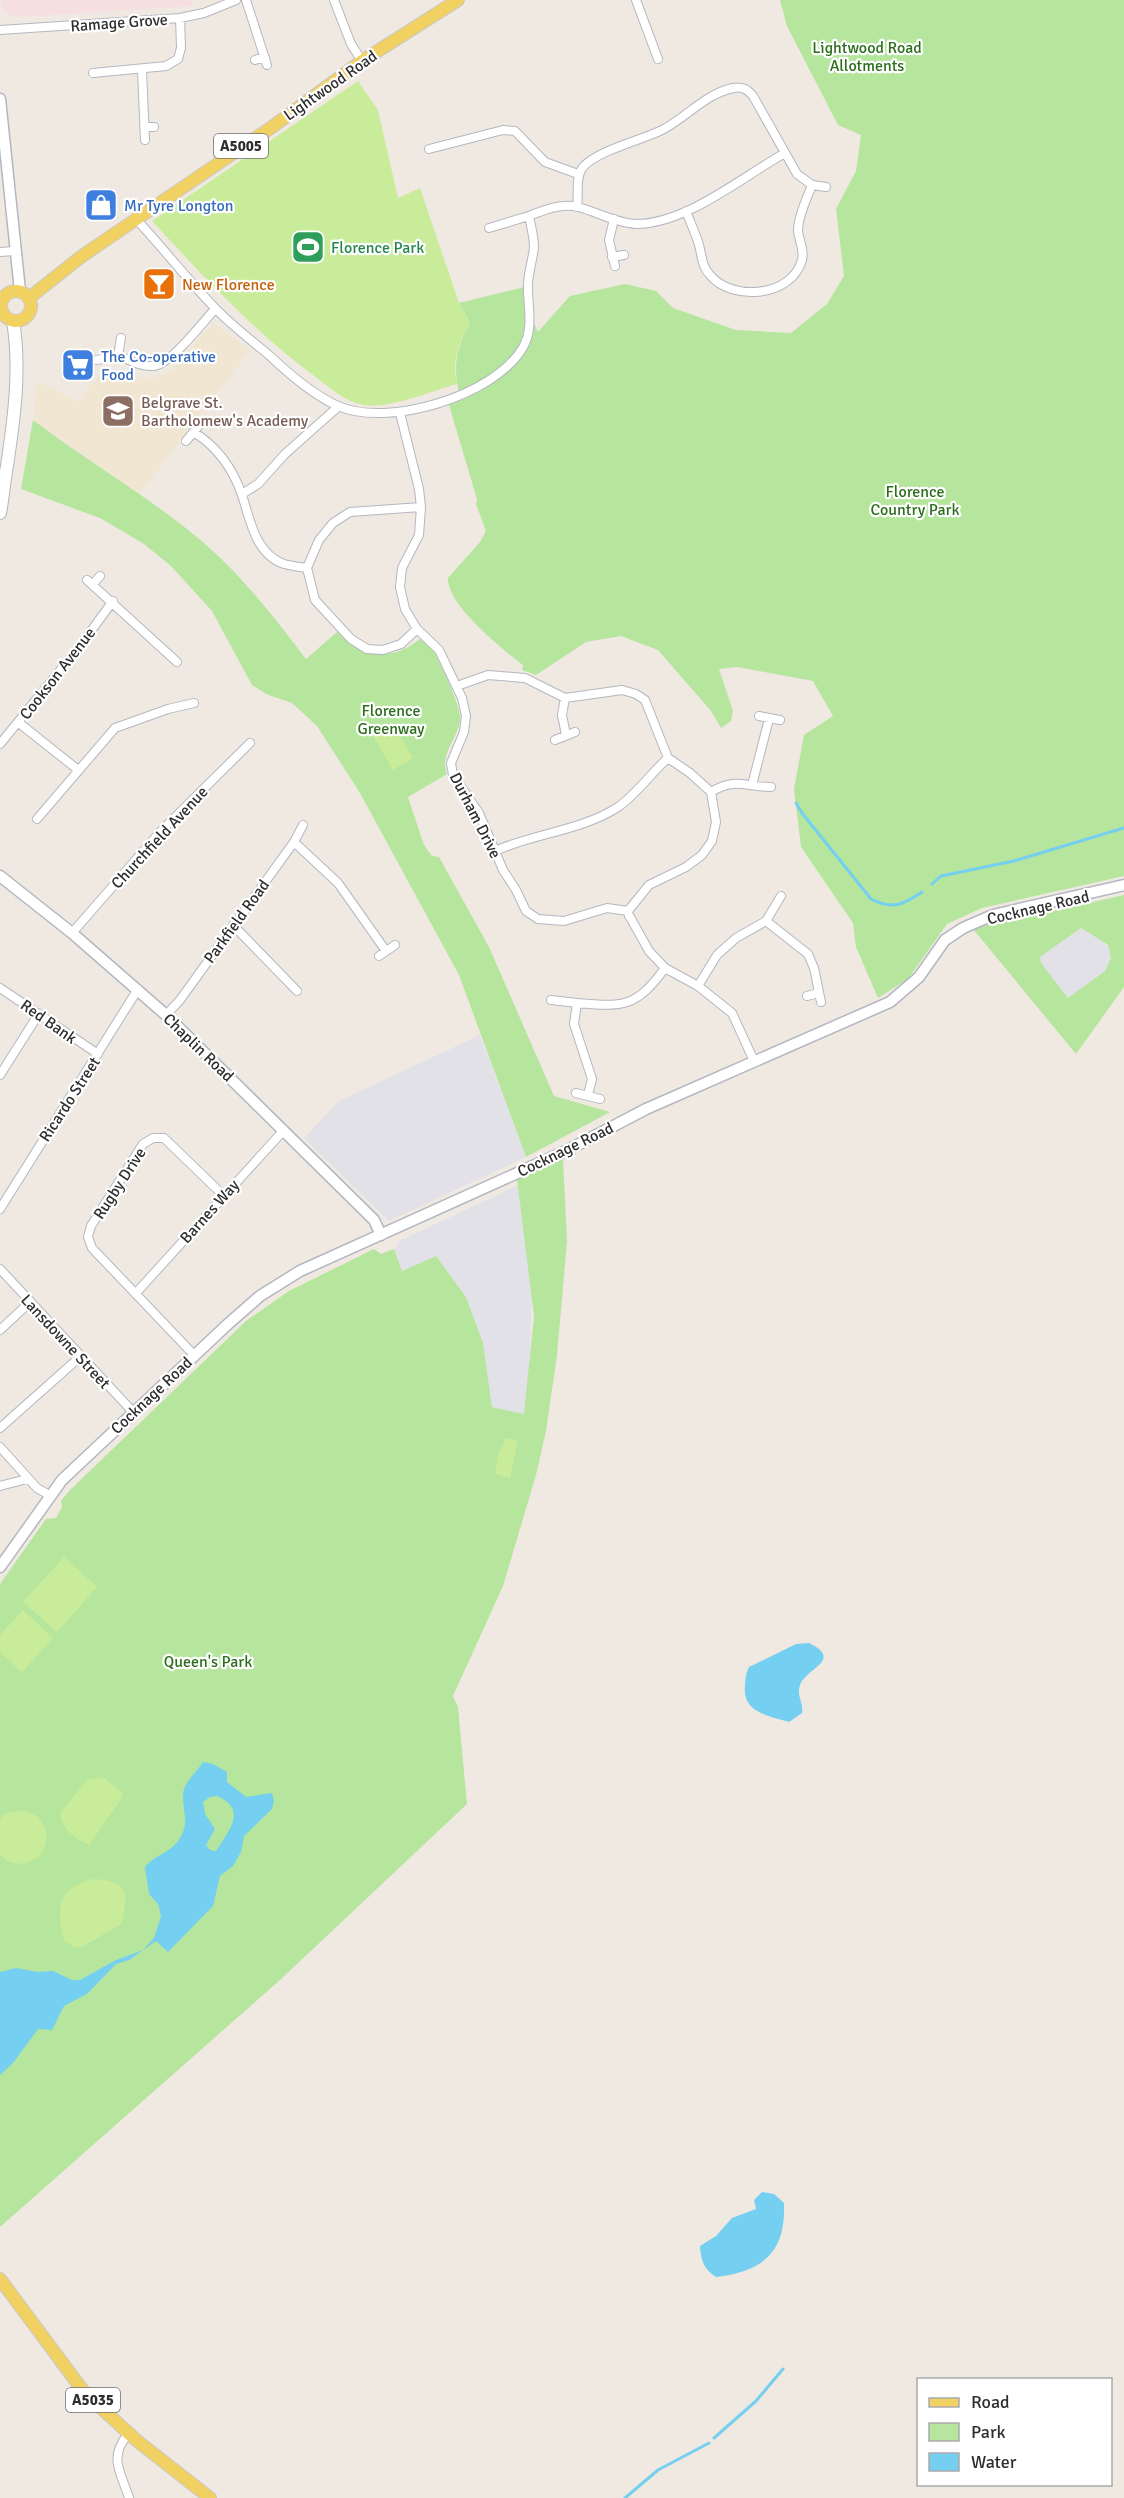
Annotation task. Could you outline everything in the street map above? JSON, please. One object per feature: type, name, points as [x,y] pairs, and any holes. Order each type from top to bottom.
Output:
[{"type":"main road","name":"Lightwood Road","points":[[25,295],[272,127],[362,62],[458,0]]},
{"type":"main road","name":"A5005","points":[[11,292],[25,295],[32,308],[28,316],[20,321],[6,317],[1,307],[3,299],[11,292]]},
{"type":"main road","points":[[0,513],[16,381],[16,338],[6,317]]},
{"type":"main road","name":"A5035","points":[[1,2281],[84,2392],[128,2434],[210,2498]]},
{"type":"street","name":"Ramage Grove","points":[[0,30],[180,18],[204,13],[236,0]]},
{"type":"street","points":[[246,0],[262,61]]},
{"type":"street","points":[[334,0],[351,44],[362,62]]},
{"type":"street","points":[[636,0],[658,59]]},
{"type":"street","points":[[93,73],[104,76],[142,70],[166,66],[178,59],[181,48],[180,18]]},
{"type":"street","points":[[142,70],[145,140]]},
{"type":"street","points":[[577,207],[578,174],[586,164],[661,130],[680,120],[698,104],[735,87],[746,88],[753,96],[797,174],[812,185],[826,187]]},
{"type":"street","points":[[0,99],[4,168],[14,250],[25,295]]},
{"type":"street","points":[[144,127],[154,127]]},
{"type":"street","points":[[429,148],[503,130],[515,131],[545,162],[578,174]]},
{"type":"street","points":[[440,146],[443,157]]},
{"type":"street","points":[[489,228],[559,206],[577,207],[635,224],[645,223],[686,211],[721,194],[752,171],[785,153]]},
{"type":"street","points":[[686,211],[699,244],[704,266],[710,276],[721,285],[760,292],[776,289],[795,274],[802,259],[798,229],[812,185]]},
{"type":"street","points":[[136,219],[216,309],[286,371],[322,397],[339,406],[367,414],[400,413],[462,395],[494,378],[515,358],[523,348],[530,323],[529,263],[534,249],[529,216]]},
{"type":"street","points":[[614,219],[609,240],[615,266]]},
{"type":"street","points":[[0,252],[14,250]]},
{"type":"street","points":[[612,257],[624,255]]},
{"type":"street","points":[[97,360],[118,355],[143,365],[156,366],[170,357],[216,309]]},
{"type":"street","points":[[118,355],[121,338]]},
{"type":"street","points":[[242,494],[258,484],[285,454],[339,406]]},
{"type":"street","name":"Durham Drive","points":[[400,413],[419,489],[421,507],[419,535],[402,568],[400,587],[405,609],[417,629],[439,650],[457,686],[466,716],[464,732],[451,763],[453,775],[479,813],[503,870],[526,911],[538,919],[564,921],[607,908],[629,915]]},
{"type":"street","points":[[186,441],[201,423]]},
{"type":"street","points":[[195,433],[211,444],[226,463],[242,494],[252,532],[267,551],[282,564],[308,568]]},
{"type":"street","points":[[417,629],[401,644],[383,650],[367,649],[351,639],[315,600],[308,568],[319,540],[333,523],[350,512],[421,507]]},
{"type":"street","points":[[100,576],[90,582],[177,662]]},
{"type":"street","name":"Cookson Avenue","points":[[0,744],[19,723],[113,601]]},
{"type":"street","points":[[457,686],[488,675],[525,678],[565,698],[622,690],[636,694],[645,700],[668,758],[690,772],[711,792],[716,822],[712,841],[702,855],[686,867],[650,885],[629,915],[649,951],[665,968],[698,986],[732,1013],[754,1061]]},
{"type":"street","points":[[565,698],[562,716],[566,735]]},
{"type":"street","points":[[36,819],[77,769],[115,728],[168,709],[194,703]]},
{"type":"street","points":[[759,716],[780,720]]},
{"type":"street","points":[[752,785],[755,764],[769,719]]},
{"type":"street","points":[[19,723],[77,769]]},
{"type":"street","points":[[555,740],[575,732]]},
{"type":"street","name":"Churchfield Avenue","points":[[72,933],[161,831],[250,743]]},
{"type":"street","points":[[495,851],[532,836],[585,824],[619,806],[668,758]]},
{"type":"street","points":[[711,792],[723,785],[736,782],[771,787]]},
{"type":"street","name":"Parkfield Road","points":[[166,1015],[180,1000],[294,842],[303,825]]},
{"type":"street","points":[[294,842],[338,884],[383,953],[395,945]]},
{"type":"street","name":"Chaplin Road","points":[[0,876],[72,933],[166,1015],[374,1220],[381,1235]]},
{"type":"street","name":"Cocknage Road","points":[[0,1567],[62,1480],[260,1296],[300,1271],[548,1159],[646,1110],[890,1002],[919,977],[945,940],[963,928],[993,915],[1124,885]]},
{"type":"street","points":[[698,986],[717,956],[736,938],[766,921],[781,896]]},
{"type":"street","points":[[766,921],[808,954],[814,968],[820,998],[807,996]]},
{"type":"street","points":[[233,926],[297,991]]},
{"type":"street","points":[[551,1000],[605,1006],[635,1000],[652,986],[665,968]]},
{"type":"street","name":"Red Bank","points":[[0,988],[98,1054]]},
{"type":"street","name":"Ricardo Street","points":[[0,1209],[138,989]]},
{"type":"street","points":[[577,1003],[574,1024],[592,1079],[588,1095]]},
{"type":"street","points":[[0,1075],[38,1015]]},
{"type":"street","points":[[576,1093],[600,1099]]},
{"type":"street","name":"Barnes Way","points":[[136,1293],[284,1130]]},
{"type":"street","name":"Rugby Drive","points":[[194,1355],[93,1248],[88,1237],[91,1227],[143,1144],[153,1138],[164,1138],[223,1195]]},
{"type":"street","name":"Lansdowne Street","points":[[0,1269],[133,1412]]},
{"type":"street","points":[[0,1330],[30,1302]]},
{"type":"street","points":[[0,1428],[81,1356]]},
{"type":"street","points":[[0,1448],[27,1479],[50,1495]]},
{"type":"street","points":[[0,1486],[27,1479]]},
{"type":"street","points":[[128,2434],[119,2446],[116,2459],[129,2498]]},
{"type":"shaded area","points":[[2,0],[192,0],[194,6],[15,17],[3,10]]},
{"type":"shaded area","name":"Belgrave St. Bartholomew's Academy","points":[[213,323],[250,350],[139,494],[33,420],[37,381],[77,402],[104,370],[151,379],[172,370]]},
{"type":"shaded area","points":[[1081,928],[1108,946],[1111,958],[1105,971],[1068,998],[1041,963],[1040,957]]},
{"type":"shaded area","points":[[480,1035],[526,1157],[389,1221],[304,1138],[339,1101]]},
{"type":"shaded area","points":[[523,1183],[533,1266],[529,1374],[524,1414],[492,1407],[483,1343],[466,1297],[436,1256],[402,1271],[394,1249],[399,1241]]},
{"type":"green space","name":"Florence Country Park","points":[[780,0],[1124,0],[1124,876],[982,908],[947,924],[908,979],[878,998],[856,947],[853,923],[801,847],[794,789],[804,735],[833,716],[813,681],[737,667],[719,669],[733,711],[731,721],[721,728],[711,711],[658,650],[621,636],[586,642],[536,675],[522,670],[523,665],[490,638],[466,613],[450,589],[448,578],[480,542],[486,531],[476,504],[477,499],[449,405],[459,393],[456,374],[457,357],[470,323],[459,303],[528,286],[530,314],[538,332],[570,296],[625,284],[656,291],[673,308],[736,330],[791,333],[827,304],[844,276],[836,209],[856,171],[861,135],[838,125],[787,26]]},
{"type":"green space","name":"Florence Park","points":[[358,81],[378,110],[398,198],[420,188],[459,303],[470,323],[457,352],[455,368],[457,384],[411,399],[375,406],[364,405],[345,398],[294,361],[231,304],[152,221]]},
{"type":"green space","name":"Florence Greenway","points":[[33,420],[162,510],[204,543],[245,584],[306,659],[337,632],[357,647],[377,654],[398,651],[420,639],[433,650],[454,697],[460,721],[445,760],[447,774],[408,797],[424,845],[432,856],[439,857],[489,947],[554,1096],[610,1112],[526,1157],[459,975],[360,793],[317,726],[292,703],[266,694],[252,685],[212,611],[171,566],[144,544],[100,518],[21,489]]},
{"type":"green space","points":[[392,723],[413,758],[393,770],[372,734]]},
{"type":"green space","points":[[1124,895],[1124,987],[1076,1054],[973,929],[1015,917]],"holes":[[[1081,928],[1108,945],[1111,958],[1105,971],[1068,998],[1041,963],[1040,957]]]},
{"type":"green space","name":"Queen's Park","points":[[563,1159],[567,1241],[557,1355],[546,1431],[536,1475],[503,1586],[453,1696],[458,1707],[467,1804],[280,1980],[0,2227],[0,1584],[46,1519],[56,1518],[62,1507],[61,1501],[69,1491],[246,1321],[289,1291],[374,1249],[381,1254],[394,1249],[402,1271],[436,1256],[466,1297],[483,1343],[492,1407],[524,1414],[534,1316],[517,1179]]},
{"type":"green space","points":[[506,1438],[518,1440],[510,1478],[495,1474],[498,1454]]},
{"type":"green space","points":[[64,1557],[97,1587],[57,1632],[23,1602]]},
{"type":"green space","points":[[23,1610],[53,1638],[22,1672],[0,1652],[0,1635]]},
{"type":"green space","points":[[104,1778],[122,1792],[123,1796],[89,1845],[70,1832],[63,1824],[60,1813],[88,1779]]},
{"type":"green space","points":[[22,1810],[42,1822],[46,1841],[40,1856],[19,1864],[9,1862],[0,1855],[0,1819],[6,1813]]},
{"type":"green space","points":[[94,1879],[114,1883],[124,1891],[125,1904],[121,1924],[82,1947],[74,1947],[64,1940],[60,1918],[62,1900],[73,1887]]},
{"type":"water","points":[[809,1643],[819,1649],[823,1654],[823,1659],[800,1685],[802,1713],[789,1722],[758,1712],[748,1702],[745,1695],[745,1678],[749,1667],[796,1644]]},
{"type":"water","points":[[203,1762],[213,1764],[227,1772],[227,1782],[246,1797],[272,1793],[274,1801],[272,1809],[244,1836],[241,1852],[233,1866],[220,1876],[213,1906],[168,1952],[156,1941],[129,1960],[116,1964],[87,1994],[64,2006],[52,2030],[38,2029],[13,2063],[0,2075],[0,1972],[16,1968],[37,1972],[53,1971],[72,1980],[80,1980],[114,1961],[143,1950],[154,1938],[161,1916],[158,1904],[149,1894],[145,1867],[175,1845],[183,1832],[185,1827],[184,1789]],"holes":[[[217,1796],[227,1802],[234,1814],[233,1821],[216,1851],[210,1850],[206,1845],[215,1829],[205,1814],[203,1802],[210,1797]]]},
{"type":"water","points":[[762,2192],[774,2194],[784,2203],[784,2220],[776,2247],[759,2264],[747,2270],[716,2277],[704,2264],[700,2246],[716,2236],[732,2218],[756,2209],[754,2200]]},
{"type":"waterway","points":[[796,803],[871,899],[897,905],[922,892]]},
{"type":"waterway","points":[[932,884],[941,876],[1014,861],[1124,828]]},
{"type":"waterway","points":[[714,2438],[756,2401],[783,2369]]},
{"type":"waterway","points":[[625,2498],[658,2470],[709,2443]]},
{"type":"place","name":"Mr Tyre Longton","points":[[101,205]]},
{"type":"place","name":"Florence Park","points":[[308,247]]},
{"type":"place","name":"New Florence","points":[[159,284]]},
{"type":"place","name":"The Co-operative Food","points":[[78,365]]},
{"type":"place","name":"Belgrave St. Bartholomew's Academy","points":[[118,411]]},
{"type":"park label","name":"Lightwood Road Allotments","points":[[867,56]]}]
